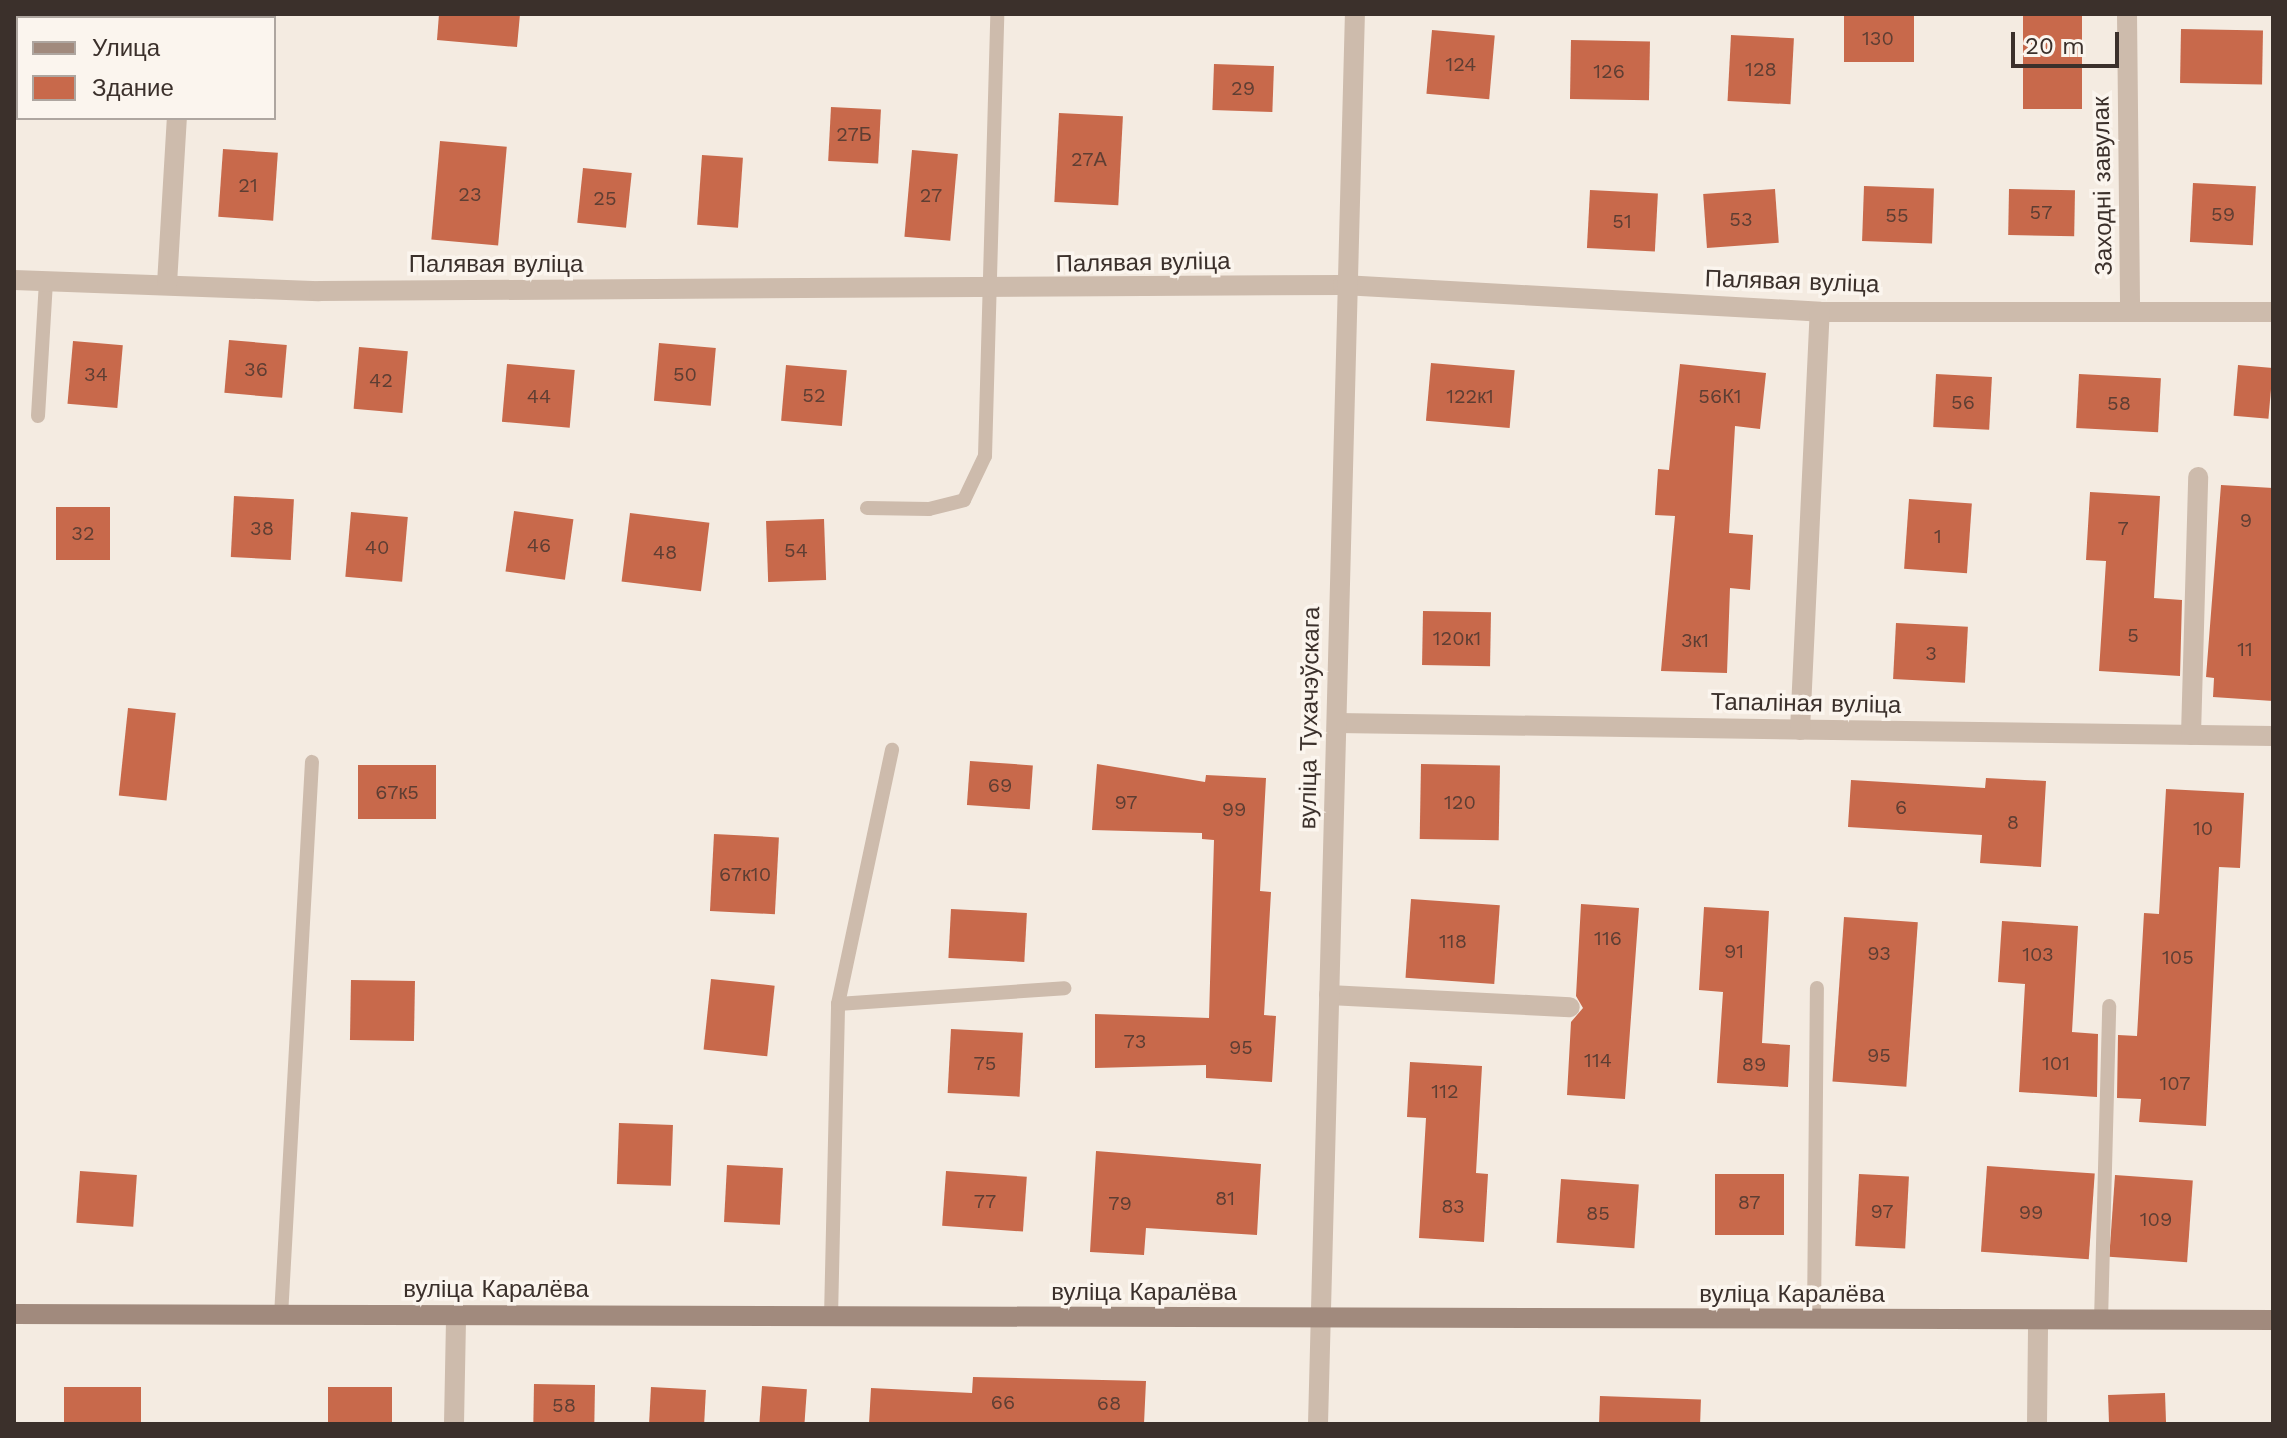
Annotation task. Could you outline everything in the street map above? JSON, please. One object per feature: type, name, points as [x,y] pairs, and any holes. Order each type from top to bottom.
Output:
[{"type":"main road","name":"вуліца Каралёва","points":[[14,1314],[1319,1320],[2273,1320]]},
{"type":"street","name":"вуліца Тухачэўскага","points":[[1318,1424],[1337,723],[1343,285],[1355,14]]},
{"type":"street","name":"Заходні завулак","points":[[2127,14],[2130,309]]},
{"type":"street","points":[[167,284],[177,120]]},
{"type":"street","name":"Палявая вуліца","points":[[14,280],[319,291],[995,292],[1343,285],[1820,312],[2130,309],[2273,312]]},
{"type":"street","points":[[1800,730],[1820,312]]},
{"type":"street","points":[[2191,735],[2198,477]]},
{"type":"street","name":"Тапаліная вуліца","points":[[1337,723],[2273,736]]},
{"type":"street","points":[[1329,995],[1570,1007]]},
{"type":"street","points":[[454,1424],[456,1316]]},
{"type":"street","points":[[2037,1424],[2038,1321]]},
{"type":"lane","points":[[867,508],[929,509],[964,500],[985,456],[995,292],[997,14]]},
{"type":"lane","points":[[38,416],[46,281]]},
{"type":"lane","points":[[831,1317],[838,1004],[892,750]]},
{"type":"lane","points":[[281,1316],[312,762]]},
{"type":"lane","points":[[838,1004],[1064,988]]},
{"type":"lane","points":[[1814,1321],[1817,988]]},
{"type":"lane","points":[[2101,1321],[2109,1006]]},
{"type":"building","points":[[439,14],[520,14],[517,47],[437,40]]},
{"type":"building","points":[[1844,14],[1914,14],[1914,62],[1844,62]]},
{"type":"building","points":[[2023,14],[2082,14],[2082,109],[2023,109]]},
{"type":"building","points":[[2181,29],[2263,30],[2262,84],[2180,83]]},
{"type":"building","points":[[1432,30],[1495,35],[1489,99],[1426,94]]},
{"type":"building","points":[[1731,35],[1794,38],[1790,104],[1728,101]]},
{"type":"building","points":[[1571,40],[1650,41],[1649,100],[1570,99]]},
{"type":"building","points":[[1214,64],[1274,66],[1272,112],[1212,110]]},
{"type":"building","points":[[831,107],[881,110],[878,164],[828,161]]},
{"type":"building","points":[[1059,113],[1123,116],[1118,205],[1054,202]]},
{"type":"building","points":[[440,141],[507,147],[498,245],[431,240]]},
{"type":"building","points":[[223,149],[278,153],[273,221],[218,217]]},
{"type":"building","points":[[912,150],[958,154],[950,241],[904,237]]},
{"type":"building","points":[[702,155],[743,158],[738,228],[697,225]]},
{"type":"building","points":[[583,168],[632,173],[626,228],[577,223]]},
{"type":"building","points":[[2193,183],[2256,186],[2253,245],[2190,242]]},
{"type":"building","points":[[1864,186],[1934,188],[1932,243],[1862,241]]},
{"type":"building","points":[[1775,189],[1779,243],[1707,248],[1703,194]]},
{"type":"building","points":[[2009,189],[2075,190],[2074,236],[2008,235]]},
{"type":"building","points":[[1590,190],[1658,194],[1655,251],[1587,248]]},
{"type":"building","points":[[229,340],[287,345],[282,398],[224,393]]},
{"type":"building","points":[[73,341],[123,345],[117,408],[68,404]]},
{"type":"building","points":[[659,343],[716,348],[711,406],[654,401]]},
{"type":"building","points":[[359,347],[408,351],[402,413],[354,409]]},
{"type":"building","points":[[1431,363],[1515,370],[1510,428],[1426,421]]},
{"type":"building","points":[[507,364],[575,370],[570,428],[502,422]]},
{"type":"building","points":[[1680,364],[1766,373],[1760,429],[1735,426],[1729,533],[1753,535],[1750,590],[1730,588],[1727,673],[1661,671],[1675,516],[1655,515],[1658,469],[1669,470]]},
{"type":"building","points":[[786,365],[847,370],[842,426],[781,421]]},
{"type":"building","points":[[2238,365],[2273,368],[2268,419],[2234,416]]},
{"type":"building","points":[[1936,374],[1992,377],[1989,430],[1933,427]]},
{"type":"building","points":[[2079,374],[2161,378],[2158,432],[2076,428]]},
{"type":"building","points":[[2221,485],[2273,488],[2273,701],[2213,697],[2214,678],[2206,677]]},
{"type":"building","points":[[2090,492],[2160,496],[2154,598],[2182,600],[2180,676],[2099,671],[2106,561],[2086,560]]},
{"type":"building","points":[[234,496],[294,499],[291,560],[231,557]]},
{"type":"building","points":[[1909,499],[1972,503],[1967,573],[1904,569]]},
{"type":"building","points":[[56,507],[110,507],[110,560],[56,560]]},
{"type":"building","points":[[514,511],[573,519],[565,580],[506,571]]},
{"type":"building","points":[[351,512],[408,517],[402,582],[345,577]]},
{"type":"building","points":[[630,513],[709,523],[701,591],[622,581]]},
{"type":"building","points":[[824,519],[826,580],[768,582],[766,521]]},
{"type":"building","points":[[1423,611],[1491,612],[1490,666],[1422,665]]},
{"type":"building","points":[[1896,623],[1968,627],[1965,683],[1893,679]]},
{"type":"building","points":[[128,708],[176,713],[167,801],[119,796]]},
{"type":"building","points":[[970,761],[1033,765],[1030,809],[967,805]]},
{"type":"building","points":[[1097,764],[1205,782],[1206,775],[1266,778],[1260,891],[1271,892],[1264,1015],[1276,1016],[1272,1082],[1206,1078],[1206,1065],[1095,1068],[1095,1014],[1209,1018],[1214,840],[1202,839],[1202,833],[1092,830]]},
{"type":"building","points":[[1421,764],[1500,765],[1499,840],[1420,839]]},
{"type":"building","points":[[358,765],[436,765],[436,819],[358,819]]},
{"type":"building","points":[[1986,778],[2046,781],[2041,867],[1980,863],[1982,835],[1848,827],[1851,780],[1985,788]]},
{"type":"building","points":[[2166,789],[2244,793],[2240,868],[2219,867],[2206,1126],[2139,1122],[2141,1099],[2117,1098],[2118,1035],[2137,1036],[2144,913],[2159,914]]},
{"type":"building","points":[[714,834],[779,837],[775,914],[710,911]]},
{"type":"building","points":[[1411,899],[1500,905],[1494,984],[1405,978]]},
{"type":"building","points":[[1581,904],[1639,908],[1625,1099],[1567,1095],[1571,1022],[1583,1008],[1576,996]]},
{"type":"building","points":[[1704,907],[1769,911],[1762,1043],[1790,1045],[1788,1087],[1717,1083],[1723,992],[1699,990]]},
{"type":"building","points":[[951,909],[1027,913],[1024,962],[948,958]]},
{"type":"building","points":[[1844,917],[1918,922],[1906,1087],[1832,1082]]},
{"type":"building","points":[[2002,921],[2078,926],[2072,1032],[2098,1034],[2097,1097],[2019,1092],[2025,984],[1998,982]]},
{"type":"building","points":[[711,979],[775,986],[767,1056],[704,1050]]},
{"type":"building","points":[[351,980],[415,981],[414,1041],[350,1040]]},
{"type":"building","points":[[951,1029],[1023,1033],[1020,1097],[948,1093]]},
{"type":"building","points":[[1410,1062],[1482,1066],[1476,1173],[1488,1174],[1484,1242],[1419,1238],[1426,1118],[1407,1117]]},
{"type":"building","points":[[619,1123],[673,1125],[671,1186],[617,1184]]},
{"type":"building","points":[[1096,1151],[1261,1164],[1257,1235],[1146,1228],[1144,1255],[1090,1252]]},
{"type":"building","points":[[727,1165],[783,1168],[780,1225],[724,1222]]},
{"type":"building","points":[[1987,1166],[2095,1174],[2089,1259],[1981,1252]]},
{"type":"building","points":[[80,1171],[137,1175],[133,1227],[76,1223]]},
{"type":"building","points":[[946,1171],[1027,1177],[1023,1232],[942,1226]]},
{"type":"building","points":[[1715,1174],[1784,1174],[1784,1235],[1715,1235]]},
{"type":"building","points":[[1859,1174],[1909,1177],[1905,1249],[1855,1246]]},
{"type":"building","points":[[2115,1175],[2193,1180],[2187,1262],[2109,1257]]},
{"type":"building","points":[[1561,1179],[1639,1184],[1634,1248],[1557,1243]]},
{"type":"building","points":[[973,1377],[1146,1381],[1144,1424],[869,1424],[871,1388],[972,1393]]},
{"type":"building","points":[[534,1384],[595,1385],[594,1424],[533,1424]]},
{"type":"building","points":[[762,1386],[807,1389],[804,1424],[759,1424]]},
{"type":"building","points":[[64,1387],[141,1387],[141,1424],[64,1424]]},
{"type":"building","points":[[328,1387],[392,1387],[392,1424],[328,1424]]},
{"type":"building","points":[[651,1387],[706,1390],[704,1424],[649,1424]]},
{"type":"building","points":[[2165,1393],[2166,1424],[2109,1424],[2108,1395]]},
{"type":"building","points":[[1600,1396],[1701,1400],[1700,1424],[1599,1424]]}]
